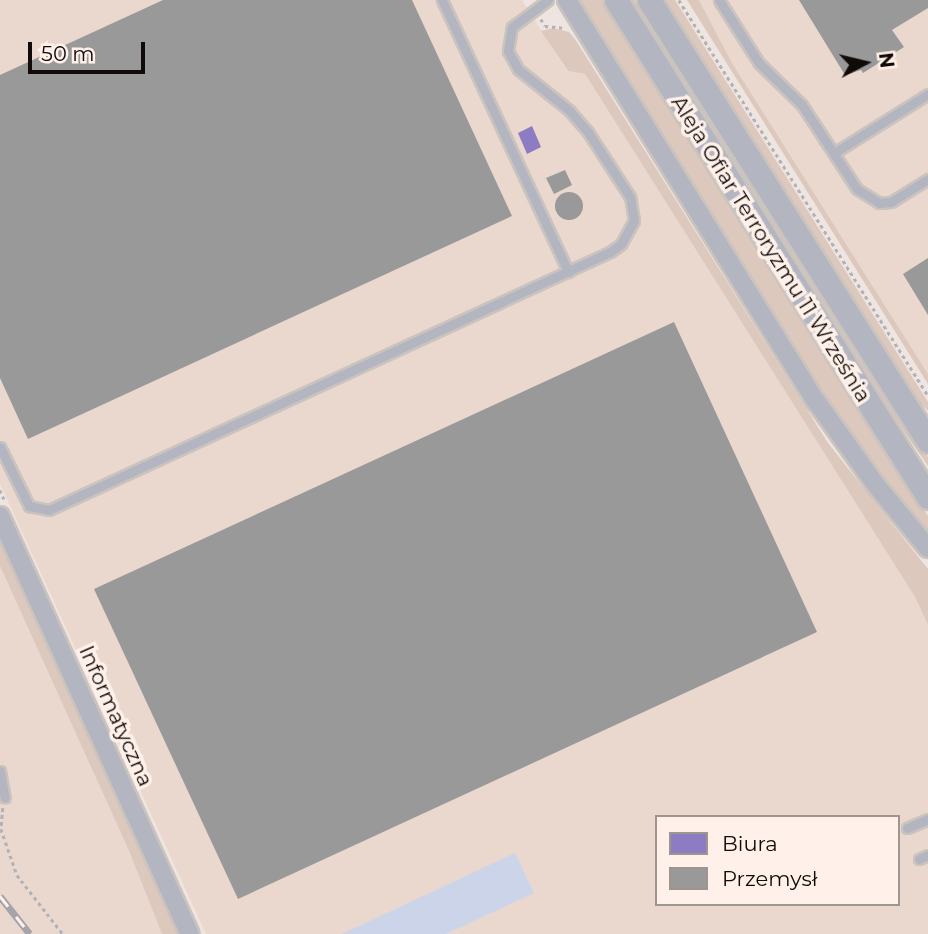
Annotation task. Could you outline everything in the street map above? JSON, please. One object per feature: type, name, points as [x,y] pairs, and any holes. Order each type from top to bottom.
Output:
[{"type":"street","points":[[567,0],[822,410],[876,485],[928,548]]},
{"type":"street","name":"Aleja Ofiar Terroryzmu 11 Września","points":[[616,0],[928,497]]},
{"type":"street","name":"Aleja Ofiar Terroryzmu 11 Września","points":[[649,0],[928,441]]},
{"type":"street","name":"Informatyczna","points":[[0,516],[190,934]]},
{"type":"lane","points":[[442,0],[568,272]]},
{"type":"lane","points":[[0,447],[29,506],[49,510],[568,272],[621,244],[634,221],[630,197],[588,132],[570,111],[529,79],[512,60],[508,41],[512,27],[548,0]]},
{"type":"lane","points":[[719,0],[759,63],[802,106],[857,189],[879,203],[891,202],[928,179]]},
{"type":"lane","points":[[834,153],[928,94]]},
{"type":"lane","points":[[0,771],[5,798]]},
{"type":"lane","points":[[907,828],[928,819]]},
{"type":"path","points":[[678,0],[928,396]]},
{"type":"path","points":[[5,798],[1,829],[7,854],[17,875],[63,934]]},
{"type":"shaded area","points":[[0,0],[522,0],[567,71],[585,74],[915,597],[928,625],[928,934],[206,934],[0,484]]},
{"type":"shaded area","points":[[577,0],[603,0],[928,516],[928,535],[863,454],[830,406]]},
{"type":"shaded area","points":[[626,0],[639,0],[928,457],[928,466],[832,328]]},
{"type":"shaded area","points":[[661,0],[675,0],[928,402],[928,411],[911,394]]},
{"type":"shaded area","points":[[687,0],[699,0],[732,63],[928,374],[928,384]]},
{"type":"shaded area","points":[[699,0],[928,0],[928,374],[732,63]]},
{"type":"shaded area","points":[[553,28],[569,32],[575,39],[828,443],[928,569],[928,625],[915,597],[585,74],[568,71],[541,31]]},
{"type":"shaded area","points":[[0,536],[181,934],[162,934],[129,851],[0,566]]},
{"type":"shaded area","points":[[0,566],[129,851],[162,934],[0,934]]},
{"type":"water","points":[[515,853],[534,893],[446,934],[342,934]]},
{"type":"building: Biura","points":[[532,126],[541,147],[527,154],[518,133]]},
{"type":"building: Przemysł","points":[[163,0],[412,0],[512,216],[28,439],[0,378],[0,75]]},
{"type":"building: Przemysł","points":[[799,0],[928,0],[928,8],[892,30],[904,47],[863,73],[861,70],[845,75]]},
{"type":"building: Przemysł","points":[[565,170],[572,185],[554,194],[546,178]]},
{"type":"building: Przemysł","points":[[569,192],[579,196],[583,206],[579,216],[569,220],[559,216],[555,206],[559,196]]},
{"type":"building: Przemysł","points":[[928,258],[928,315],[903,274]]},
{"type":"building: Przemysł","points":[[674,322],[817,632],[238,899],[94,589]]},
{"type":"railway","points":[[0,896],[30,934]]}]
